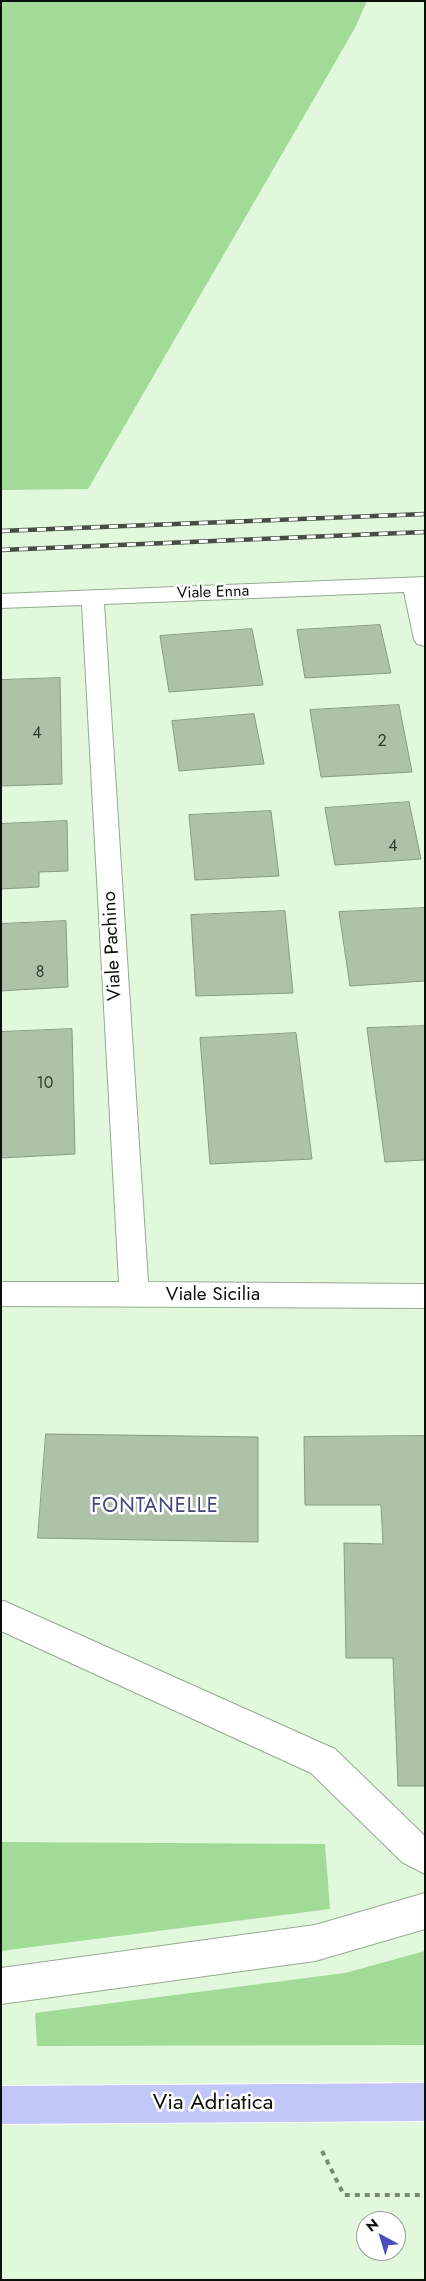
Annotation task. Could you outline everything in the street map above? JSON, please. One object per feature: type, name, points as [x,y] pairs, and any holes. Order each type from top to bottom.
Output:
[{"type":"main road","name":"Via Adriatica","points":[[1,2106],[425,2102]]},
{"type":"street","name":"Viale Enna","points":[[1,601],[419,584]]},
{"type":"street","points":[[419,584],[425,639]]},
{"type":"street","name":"Viale Pachino","points":[[92,598],[134,1295]]},
{"type":"street","name":"Viale Sicilia","points":[[1,1294],[425,1296]]},
{"type":"street","points":[[4,1616],[324,1761],[414,1850],[425,1857]]},
{"type":"street","points":[[1,1986],[315,1943],[425,1911]]},
{"type":"path","points":[[344,2195],[425,2194]]},
{"type":"green space","points":[[1,1],[367,1],[355,28],[88,489],[1,490]]},
{"type":"green space","points":[[1,1842],[325,1844],[330,1909],[1,1951]]},
{"type":"green space","points":[[425,1951],[425,2045],[37,2046],[35,2013],[345,1973]]},
{"type":"building","points":[[380,625],[391,673],[305,678],[297,630]]},
{"type":"building","points":[[252,629],[263,685],[169,692],[160,636]]},
{"type":"building","points":[[60,678],[62,784],[1,786],[1,680]]},
{"type":"building","points":[[399,705],[412,772],[321,777],[310,710]]},
{"type":"building","points":[[254,714],[264,764],[179,771],[172,721]]},
{"type":"building","points":[[409,802],[421,859],[335,865],[325,808]]},
{"type":"building","points":[[271,811],[279,876],[195,880],[189,815]]},
{"type":"building","points":[[67,821],[68,871],[39,872],[39,887],[1,889],[1,824]]},
{"type":"building","points":[[425,908],[425,981],[350,986],[339,912]]},
{"type":"building","points":[[285,911],[293,993],[196,996],[191,915]]},
{"type":"building","points":[[66,921],[68,987],[1,991],[1,924]]},
{"type":"building","points":[[425,1026],[425,1160],[385,1162],[367,1028]]},
{"type":"building","points":[[72,1029],[75,1154],[1,1158],[1,1032]]},
{"type":"building","points":[[296,1033],[312,1159],[210,1164],[200,1038]]},
{"type":"building","points":[[46,1434],[258,1437],[258,1542],[38,1538]]},
{"type":"building","points":[[425,1436],[425,1786],[398,1786],[393,1658],[346,1658],[344,1543],[383,1544],[381,1505],[305,1505],[304,1437]]},
{"type":"railway","points":[[1,531],[425,514]]},
{"type":"railway","points":[[1,550],[425,532]]},
{"type":"district","name":"FONTANELLE","points":[[155,1507]]}]
